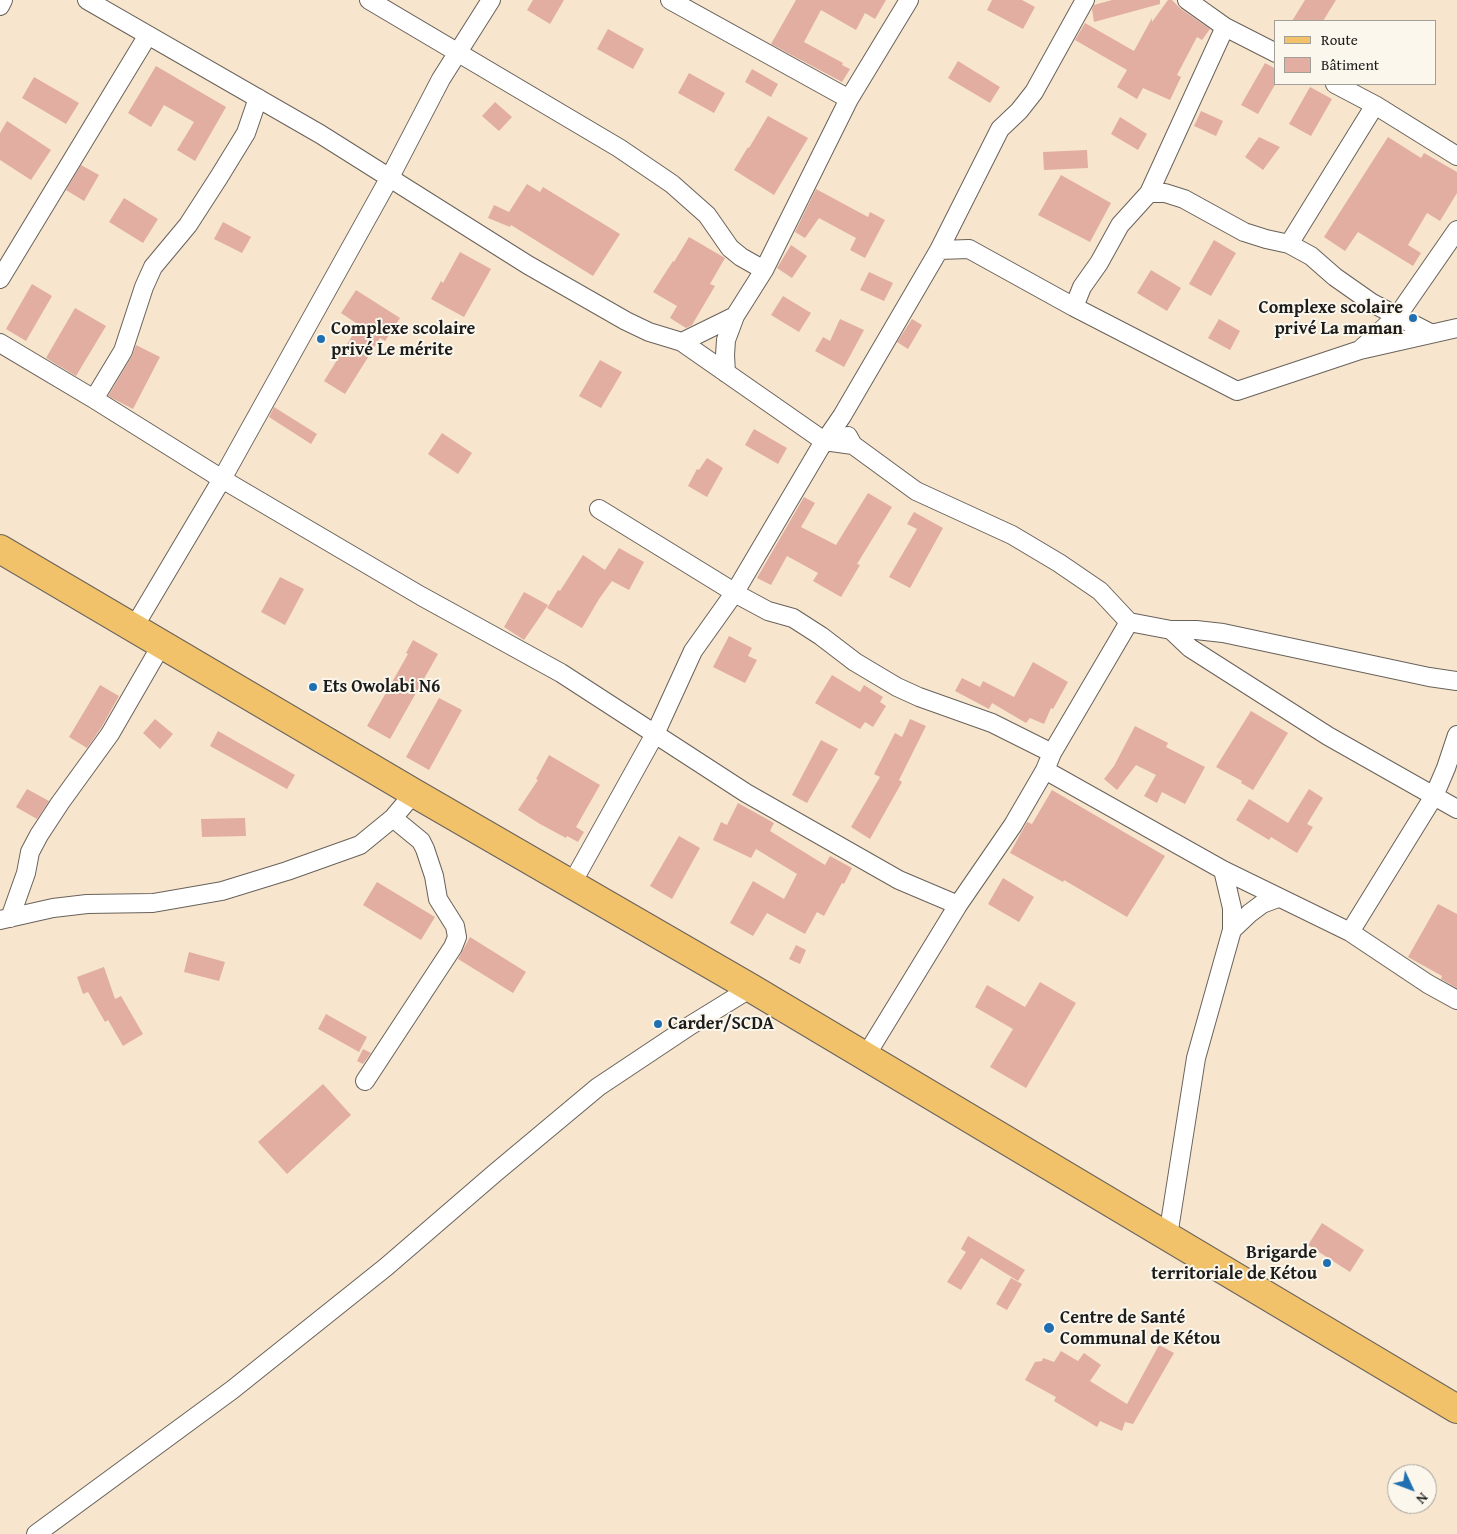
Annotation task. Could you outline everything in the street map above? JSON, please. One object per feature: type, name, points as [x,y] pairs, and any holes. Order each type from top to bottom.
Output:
[{"type":"main road","points":[[0,549],[750,988],[1457,1409]]},
{"type":"street","points":[[0,6],[3,0]]},
{"type":"street","points":[[87,0],[320,134],[520,260],[626,321],[649,332],[682,342],[824,441],[853,445]]},
{"type":"street","points":[[369,0],[618,148],[672,184],[707,215],[730,248],[741,257],[764,270]]},
{"type":"street","points":[[398,0],[406,22]]},
{"type":"street","points":[[134,627],[222,479],[390,177],[456,52],[491,0]]},
{"type":"street","points":[[670,0],[849,99]]},
{"type":"street","points":[[726,373],[726,340],[735,316],[764,270],[849,99],[909,0]]},
{"type":"street","points":[[572,885],[655,734],[693,651],[735,592],[824,441],[842,416],[955,221],[1000,129],[1019,112],[1034,92],[1085,0]]},
{"type":"street","points":[[1187,0],[1225,27],[1274,52]]},
{"type":"street","points":[[1074,307],[1082,287],[1099,263],[1120,225],[1149,193],[1225,27]]},
{"type":"street","points":[[0,279],[148,35]]},
{"type":"street","points":[[1337,85],[1375,105],[1457,156]]},
{"type":"street","points":[[94,398],[123,351],[144,287],[153,267],[188,225],[220,177],[246,133],[258,98]]},
{"type":"street","points":[[1289,244],[1375,105]]},
{"type":"street","points":[[1149,193],[1165,193],[1184,199],[1244,232],[1289,244],[1311,256],[1335,277],[1372,303],[1430,333]]},
{"type":"street","points":[[955,221],[969,249]]},
{"type":"street","points":[[1360,350],[1398,315],[1457,230]]},
{"type":"street","points":[[939,250],[969,249],[1074,307],[1238,391],[1360,350],[1457,328]]},
{"type":"street","points":[[1055,296],[1082,287]]},
{"type":"street","points":[[682,342],[735,316]]},
{"type":"street","points":[[0,343],[94,398],[222,479],[413,591],[561,674],[746,793],[899,880],[958,905]]},
{"type":"street","points":[[842,416],[847,436],[853,445],[916,491],[1012,535],[1059,563],[1100,591],[1129,622],[1171,630],[1222,633],[1429,677],[1457,681]]},
{"type":"street","points":[[599,509],[735,592],[768,610],[793,618],[821,636],[855,662],[896,687],[918,697],[992,723],[1052,753]]},
{"type":"street","points":[[865,1057],[958,905],[1012,826],[1045,770],[1052,753],[1129,622]]},
{"type":"street","points":[[1171,630],[1190,648],[1328,736],[1457,809]]},
{"type":"street","points":[[5,919],[26,873],[30,852],[39,835],[110,734],[162,644]]},
{"type":"street","points":[[1350,932],[1434,796],[1457,735]]},
{"type":"street","points":[[1045,770],[1223,870],[1350,932],[1428,984],[1457,1000]]},
{"type":"street","points":[[5,919],[62,907],[87,904],[153,903],[222,891],[287,871],[360,845],[393,818],[414,793]]},
{"type":"street","points":[[365,1082],[457,937],[455,926],[438,899],[434,876],[421,841],[393,818]]},
{"type":"street","points":[[1168,1236],[1196,1058],[1232,930],[1232,908],[1223,870]]},
{"type":"street","points":[[1232,930],[1262,904],[1278,898]]},
{"type":"street","points":[[36,1534],[232,1390],[386,1267],[494,1173],[598,1087],[750,988]]},
{"type":"building","points":[[533,0],[564,0],[550,24],[527,10]]},
{"type":"building","points":[[796,0],[886,0],[875,19],[865,13],[856,30],[821,10],[804,42],[843,63],[842,65],[850,69],[842,82],[771,44]]},
{"type":"building","points":[[992,0],[1022,0],[1035,7],[1023,29],[987,10]]},
{"type":"building","points":[[1112,0],[1160,0],[1160,4],[1094,22],[1092,9],[1094,5]]},
{"type":"building","points":[[1168,0],[1172,0],[1181,9],[1210,29],[1202,40],[1197,37],[1177,75],[1181,77],[1170,100],[1143,88],[1137,99],[1117,87],[1127,70],[1075,40],[1085,23],[1134,51],[1152,18],[1152,22]]},
{"type":"building","points":[[1305,0],[1336,0],[1324,20],[1293,20]]},
{"type":"building","points":[[608,29],[644,49],[633,69],[597,49]]},
{"type":"building","points":[[958,61],[1000,87],[990,103],[948,78]]},
{"type":"building","points":[[1265,63],[1274,68],[1275,85],[1258,114],[1241,105]]},
{"type":"building","points":[[156,66],[226,107],[195,161],[177,150],[194,122],[164,105],[151,127],[128,113]]},
{"type":"building","points":[[752,69],[778,84],[771,97],[745,82]]},
{"type":"building","points":[[689,73],[725,93],[714,113],[678,93]]},
{"type":"building","points":[[34,77],[79,103],[66,124],[22,98]]},
{"type":"building","points":[[1310,87],[1332,99],[1311,136],[1289,124]]},
{"type":"building","points":[[495,102],[512,117],[499,131],[482,116]]},
{"type":"building","points":[[1201,111],[1223,121],[1216,136],[1194,126]]},
{"type":"building","points":[[768,116],[808,138],[774,195],[734,170]]},
{"type":"building","points":[[1120,117],[1147,134],[1138,150],[1111,134]]},
{"type":"building","points":[[7,121],[51,150],[31,180],[0,160],[0,133]]},
{"type":"building","points":[[1259,137],[1280,147],[1263,170],[1245,157]]},
{"type":"building","points":[[1388,137],[1421,158],[1424,153],[1457,172],[1457,193],[1440,221],[1427,213],[1408,245],[1421,253],[1413,266],[1358,232],[1345,251],[1324,237]]},
{"type":"building","points":[[1087,150],[1088,168],[1044,170],[1043,152]]},
{"type":"building","points":[[81,165],[99,175],[84,201],[66,190]]},
{"type":"building","points":[[1061,175],[1111,203],[1090,242],[1038,215]]},
{"type":"building","points":[[527,184],[540,192],[543,187],[620,234],[593,276],[511,225],[510,227],[488,218],[494,205],[509,212]]},
{"type":"building","points":[[816,189],[868,217],[870,212],[885,220],[865,258],[850,250],[856,238],[819,218],[805,238],[795,232]]},
{"type":"building","points":[[124,198],[158,219],[143,243],[109,222]]},
{"type":"building","points":[[223,222],[251,237],[242,253],[214,239]]},
{"type":"building","points":[[689,237],[725,258],[710,284],[715,286],[692,325],[686,328],[670,318],[677,306],[653,292]]},
{"type":"building","points":[[1214,240],[1236,253],[1211,296],[1189,284]]},
{"type":"building","points":[[791,245],[807,256],[792,278],[777,268]]},
{"type":"building","points":[[460,252],[491,269],[464,317],[431,299],[441,281],[443,283]]},
{"type":"building","points":[[1151,270],[1181,288],[1167,311],[1137,293]]},
{"type":"building","points":[[869,272],[893,283],[884,301],[860,290]]},
{"type":"building","points":[[32,284],[52,296],[26,341],[6,329]]},
{"type":"building","points":[[356,290],[400,318],[385,341],[380,338],[345,394],[324,381],[359,325],[341,313]]},
{"type":"building","points":[[783,296],[811,313],[799,332],[771,315]]},
{"type":"building","points":[[75,308],[106,326],[76,376],[46,358]]},
{"type":"building","points":[[840,319],[864,330],[844,367],[815,351],[823,337],[830,341]]},
{"type":"building","points":[[912,319],[922,325],[908,349],[897,342]]},
{"type":"building","points":[[1219,319],[1240,331],[1230,350],[1208,338]]},
{"type":"building","points":[[136,345],[160,357],[133,409],[108,396],[132,356]]},
{"type":"building","points":[[600,360],[622,372],[601,408],[579,396]]},
{"type":"building","points":[[274,407],[317,434],[311,444],[269,417]]},
{"type":"building","points":[[754,429],[787,448],[778,464],[745,445]]},
{"type":"building","points":[[442,433],[472,453],[458,474],[428,454]]},
{"type":"building","points":[[707,458],[723,468],[707,497],[688,486],[697,469],[699,470]]},
{"type":"building","points":[[868,493],[892,507],[857,564],[860,565],[841,597],[813,581],[818,573],[787,556],[771,585],[757,578],[804,497],[815,503],[801,527],[836,545]]},
{"type":"building","points":[[914,512],[943,528],[910,588],[889,577],[917,529],[907,524]]},
{"type":"building","points":[[619,548],[644,562],[629,590],[612,581],[582,628],[547,608],[583,555],[605,570]]},
{"type":"building","points":[[280,577],[304,589],[285,625],[261,612]]},
{"type":"building","points":[[524,592],[548,605],[524,640],[504,627]]},
{"type":"building","points":[[729,636],[752,648],[748,656],[757,660],[745,683],[713,667]]},
{"type":"building","points":[[413,640],[438,654],[390,739],[367,726],[408,654],[406,653]]},
{"type":"building","points":[[1033,662],[1068,682],[1053,709],[1051,708],[1044,724],[1030,718],[1026,723],[992,703],[989,709],[955,691],[962,678],[980,687],[983,681],[1014,697]]},
{"type":"building","points":[[832,675],[860,692],[864,685],[883,697],[880,702],[886,706],[873,727],[865,722],[860,729],[815,703]]},
{"type":"building","points":[[100,685],[119,696],[87,748],[69,737]]},
{"type":"building","points":[[439,698],[462,710],[429,770],[406,757]]},
{"type":"building","points":[[1251,711],[1288,733],[1253,790],[1241,783],[1242,781],[1216,767]]},
{"type":"building","points":[[155,719],[173,734],[160,749],[143,733]]},
{"type":"building","points":[[910,719],[926,726],[899,780],[902,782],[870,839],[851,827],[880,777],[874,774],[895,733],[902,737]]},
{"type":"building","points":[[1135,726],[1168,743],[1166,747],[1205,767],[1185,804],[1162,792],[1157,803],[1144,796],[1156,775],[1136,765],[1117,790],[1104,779],[1114,766]]},
{"type":"building","points":[[218,731],[295,775],[287,789],[210,746]]},
{"type":"building","points":[[821,740],[838,749],[807,803],[792,795]]},
{"type":"building","points":[[549,755],[600,785],[576,827],[584,832],[578,842],[567,836],[566,838],[518,810],[538,780],[536,779]]},
{"type":"building","points":[[27,789],[49,801],[37,819],[16,807]]},
{"type":"building","points":[[1309,789],[1323,798],[1307,824],[1313,827],[1297,853],[1271,837],[1269,840],[1236,820],[1249,799],[1288,823]]},
{"type":"building","points":[[1052,790],[1165,856],[1127,917],[1064,880],[1063,882],[1010,853],[1027,822],[1032,824]]},
{"type":"building","points":[[738,803],[774,823],[770,831],[825,865],[830,856],[852,868],[824,916],[817,912],[805,934],[767,913],[753,936],[730,923],[753,881],[784,899],[797,874],[756,849],[751,858],[713,840],[721,822],[727,825]]},
{"type":"building","points":[[245,818],[246,836],[202,837],[201,819]]},
{"type":"building","points":[[679,836],[700,848],[672,899],[650,886]]},
{"type":"building","points":[[1003,878],[1034,897],[1019,922],[988,904]]},
{"type":"building","points":[[377,882],[435,917],[421,940],[363,905]]},
{"type":"building","points":[[1438,904],[1457,914],[1457,988],[1441,979],[1442,976],[1408,957]]},
{"type":"building","points":[[470,937],[526,972],[513,993],[458,959]]},
{"type":"building","points":[[796,945],[806,950],[800,964],[789,959]]},
{"type":"building","points":[[189,952],[225,962],[219,981],[184,972]]},
{"type":"building","points":[[104,967],[115,999],[121,996],[143,1034],[123,1046],[108,1020],[105,1022],[88,992],[83,994],[77,977]]},
{"type":"building","points":[[1040,982],[1076,1003],[1026,1088],[990,1067],[1013,1029],[975,1007],[987,985],[1025,1007]]},
{"type":"building","points":[[326,1014],[367,1037],[359,1052],[318,1029]]},
{"type":"building","points":[[363,1049],[371,1053],[363,1064],[357,1061]]},
{"type":"building","points":[[323,1084],[351,1115],[287,1174],[258,1142]]},
{"type":"building","points":[[1322,1223],[1364,1250],[1350,1272],[1308,1245]]},
{"type":"building","points":[[968,1236],[1025,1270],[1018,1281],[981,1258],[961,1290],[947,1282],[966,1252],[961,1249]]},
{"type":"building","points":[[1011,1278],[1022,1284],[1007,1310],[996,1304]]},
{"type":"building","points":[[1159,1345],[1174,1353],[1133,1424],[1125,1422],[1122,1431],[1100,1421],[1097,1427],[1054,1401],[1056,1397],[1025,1380],[1035,1362],[1042,1361],[1043,1358],[1054,1362],[1061,1351],[1078,1361],[1084,1353],[1101,1365],[1090,1381],[1127,1404]]},
{"type":"place","name":"Complexe scolaire privé La maman","points":[[1413,318]]},
{"type":"place","name":"Complexe scolaire privé Le mérite","points":[[321,339]]},
{"type":"place","name":"Ets Owolabi N6","points":[[313,687]]},
{"type":"place","name":"Carder/SCDA","points":[[658,1024]]},
{"type":"place","name":"Brigarde territoriale de Kétou","points":[[1327,1263]]},
{"type":"place","name":"Centre de Santé Communal de Kétou","points":[[1049,1328]]}]
